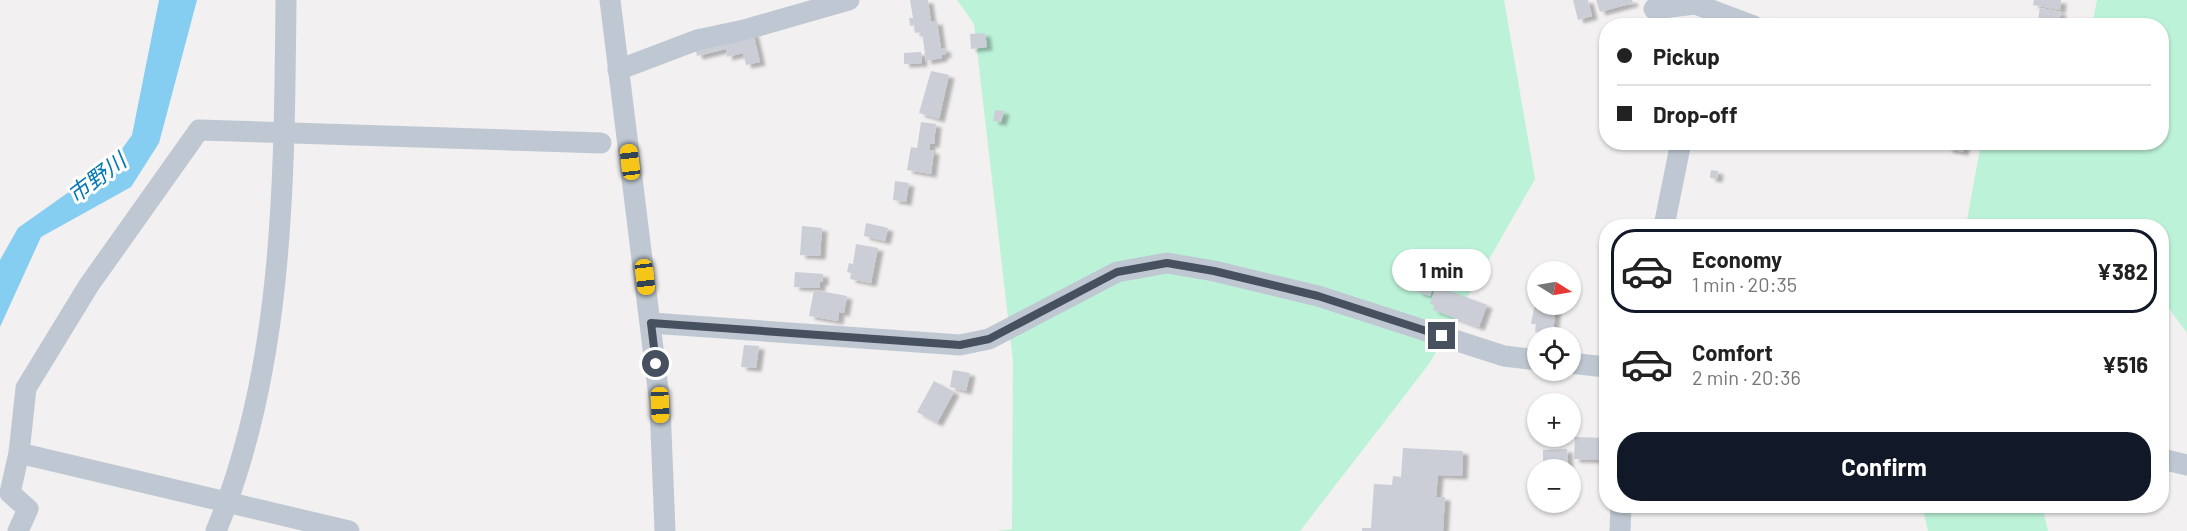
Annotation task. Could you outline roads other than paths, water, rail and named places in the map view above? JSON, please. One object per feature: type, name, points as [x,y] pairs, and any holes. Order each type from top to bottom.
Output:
[{"type":"street","points":[[216,531],[228,502],[252,418],[268,343],[277,260],[284,131],[286,0]]},
{"type":"street","points":[[610,0],[660,405],[665,531]]},
{"type":"street","points":[[618,70],[697,40],[744,30],[849,0]]},
{"type":"street","points":[[1656,11],[1695,3],[1733,18]]},
{"type":"street","points":[[18,531],[28,509],[10,493],[19,453],[26,388],[89,285],[199,130],[601,143]]},
{"type":"street","points":[[1665,219],[1679,150]]},
{"type":"street","points":[[651,323],[960,345],[989,339],[1117,272],[1167,263],[1214,271],[1318,296],[1504,356],[1527,359]]},
{"type":"street","points":[[1581,364],[1599,366]]},
{"type":"street","points":[[19,453],[349,531]]},
{"type":"street","points":[[2169,461],[2187,465]]},
{"type":"street","points":[[1620,531],[1621,513]]},
{"type":"water","name":"市野川","points":[[159,0],[197,0],[159,143],[131,187],[41,237],[0,327],[0,260],[18,228],[114,160],[132,135]]}]
